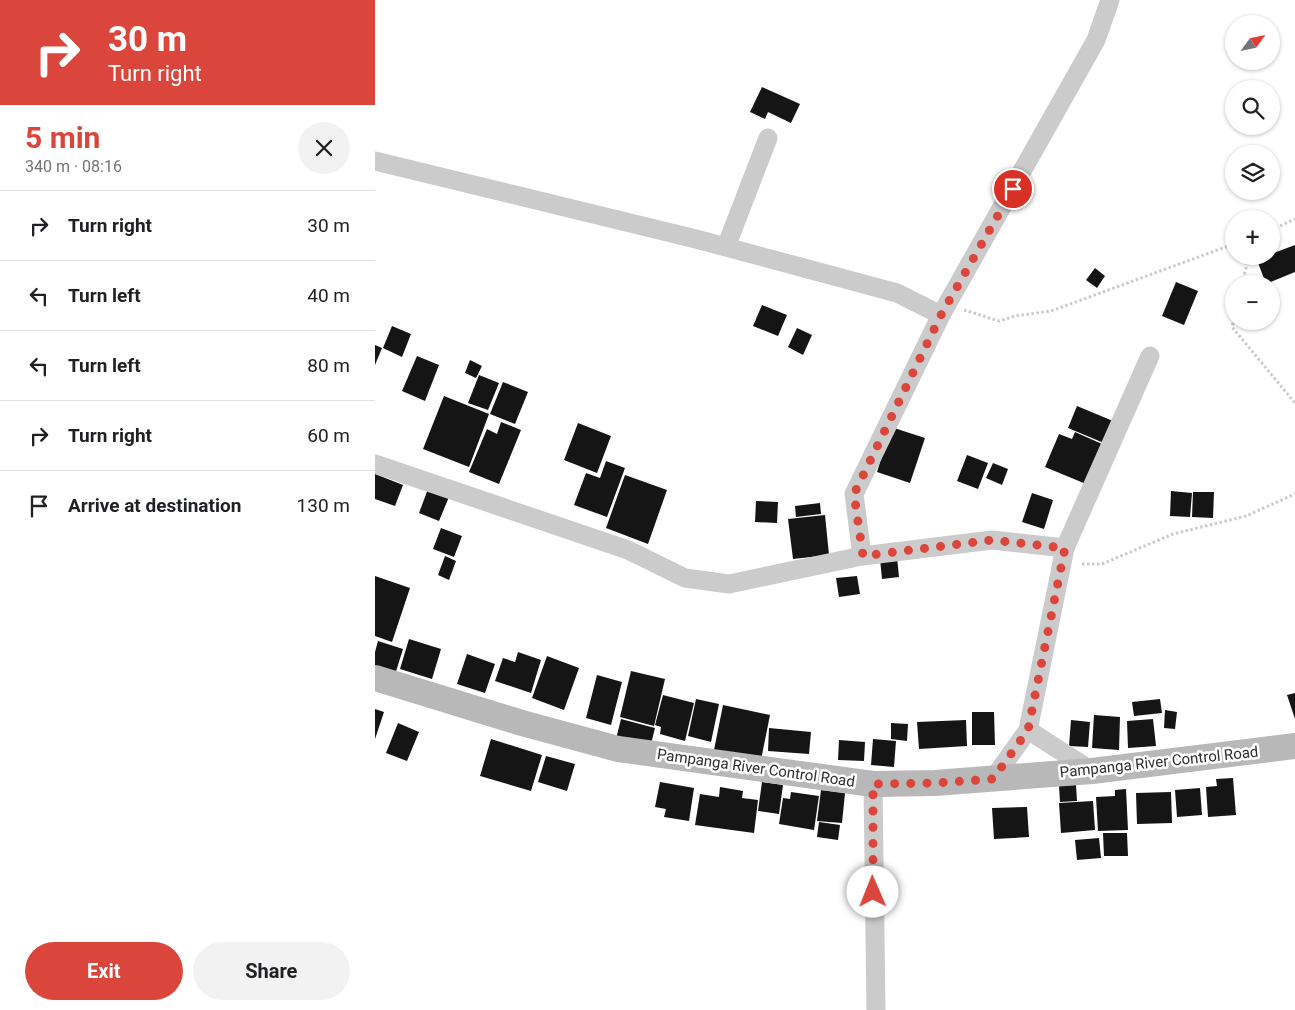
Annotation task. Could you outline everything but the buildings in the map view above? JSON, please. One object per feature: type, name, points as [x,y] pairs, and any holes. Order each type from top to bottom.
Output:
[{"type":"main road","name":"Pampanga River Control Road","points":[[375,678],[522,723],[618,749],[873,784],[935,783],[1092,771],[1295,746]]},
{"type":"street","points":[[863,556],[854,494],[945,310],[1096,40],[1110,0]]},
{"type":"street","points":[[726,247],[768,138]]},
{"type":"street","points":[[375,161],[726,247],[897,293],[945,310]]},
{"type":"street","points":[[993,779],[1028,730],[1063,556],[1150,356]]},
{"type":"street","points":[[375,464],[628,550],[685,578],[729,584],[863,556],[992,540],[1063,556]]},
{"type":"street","points":[[1028,730],[1092,771]]},
{"type":"street","points":[[873,784],[876,1010]]},
{"type":"path","points":[[1280,226],[1295,219]]},
{"type":"path","points":[[945,310],[999,322],[1015,316],[1042,313],[1225,247]]},
{"type":"path","points":[[1234,330],[1295,403]]},
{"type":"path","points":[[1063,556],[1102,564],[1173,534],[1245,516],[1295,494]]},
{"type":"route","points":[[873,892],[873,784],[935,783],[993,779],[1028,730],[1065,548],[992,540],[863,556],[854,494],[941,315],[1013,189]]}]
